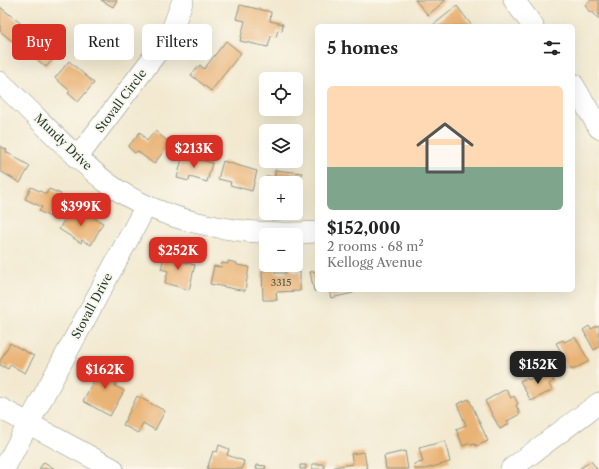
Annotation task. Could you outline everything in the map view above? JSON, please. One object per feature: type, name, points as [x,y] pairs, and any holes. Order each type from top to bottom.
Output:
[{"type":"street","name":"Stovall Circle","points":[[77,158],[170,35],[183,0]]},
{"type":"street","points":[[522,2],[532,24]]},
{"type":"street","name":"Mundy Drive","points":[[0,82],[77,158],[107,183],[146,206],[188,221],[240,230],[290,234],[315,232]]},
{"type":"street","points":[[575,87],[599,128]]},
{"type":"street","name":"Stovall Drive","points":[[4,469],[146,206]]},
{"type":"street","points":[[511,469],[599,403]]},
{"type":"street","points":[[0,408],[113,469]]},
{"type":"building","points":[[101,0],[117,0],[113,7]]},
{"type":"building","points":[[415,0],[446,0],[428,15]]},
{"type":"building","points":[[591,0],[599,0],[599,20],[592,11],[590,13],[585,5]]},
{"type":"building","points":[[240,5],[271,12],[270,21],[283,24],[282,31],[278,30],[276,37],[271,36],[268,47],[240,41],[245,21],[236,19]]},
{"type":"building","points":[[457,6],[470,24],[434,24]]},
{"type":"building","points":[[0,7],[21,24],[12,24],[12,41],[0,31]]},
{"type":"building","points":[[226,41],[241,53],[211,91],[191,75],[200,65],[204,69]]},
{"type":"building","points":[[38,60],[52,60],[46,67]]},
{"type":"building","points":[[69,61],[94,83],[78,102],[68,93],[70,91],[55,78]]},
{"type":"building","points":[[155,131],[170,143],[154,164],[137,151],[135,153],[128,147],[140,132],[147,141]]},
{"type":"building","points":[[0,146],[7,150],[6,152],[30,166],[20,183],[0,171]]},
{"type":"building","points":[[183,155],[212,163],[207,182],[190,177],[189,181],[177,178]]},
{"type":"building","points":[[223,161],[257,171],[252,191],[230,185],[231,182],[218,179]]},
{"type":"building","points":[[275,170],[302,173],[302,176],[275,176]]},
{"type":"building","points":[[31,187],[46,194],[49,189],[61,194],[50,217],[39,211],[42,207],[25,199]]},
{"type":"building","points":[[77,212],[86,216],[87,214],[103,223],[91,245],[82,240],[81,243],[59,229],[68,213],[75,217]]},
{"type":"building","points":[[166,250],[175,252],[173,259],[195,265],[189,290],[165,283],[168,271],[161,269]]},
{"type":"building","points":[[228,261],[237,263],[237,265],[249,267],[245,291],[210,284],[214,266],[221,267],[222,263],[228,264]]},
{"type":"building","points":[[315,271],[315,291],[314,291],[310,272]]},
{"type":"building","points":[[262,272],[300,272],[300,291],[276,292],[277,300],[263,300]]},
{"type":"building","points":[[330,292],[353,292],[353,293],[331,298]]},
{"type":"building","points":[[599,325],[599,347],[594,350],[583,330],[589,326],[591,329]]},
{"type":"building","points":[[575,337],[589,361],[572,370],[571,368],[567,369],[562,360],[565,359],[556,343],[563,340],[564,342]]},
{"type":"building","points":[[10,343],[34,356],[25,373],[10,365],[8,369],[0,365],[0,361]]},
{"type":"building","points":[[103,363],[122,373],[115,386],[124,391],[110,416],[83,401]]},
{"type":"building","points":[[547,370],[554,381],[549,384],[552,390],[531,401],[520,381],[527,378],[528,380]]},
{"type":"building","points":[[506,389],[511,398],[514,396],[518,404],[516,405],[520,414],[507,421],[509,424],[500,429],[485,401]]},
{"type":"building","points":[[137,396],[165,411],[155,430],[143,423],[138,433],[123,425]]},
{"type":"building","points":[[469,399],[488,441],[476,446],[475,444],[471,445],[470,443],[463,446],[456,429],[466,425],[457,404]]},
{"type":"building","points":[[445,441],[450,462],[425,469],[415,469],[414,464],[423,462],[419,448]]},
{"type":"building","points":[[219,445],[229,449],[227,455],[244,461],[242,469],[207,469],[213,451],[217,452]]},
{"type":"building","points":[[405,451],[408,469],[386,469],[384,456]]},
{"type":"building","points":[[364,452],[367,469],[334,469],[334,467],[353,464],[351,454]]},
{"type":"building","points":[[591,461],[597,469],[579,469]]},
{"type":"building","points":[[44,462],[55,469],[39,469]]},
{"type":"building","points":[[312,464],[324,464],[324,469],[312,469]]},
{"type":"building","points":[[257,465],[266,466],[265,469],[256,469]]},
{"type":"building","points":[[300,465],[306,465],[306,469],[300,469]]}]
